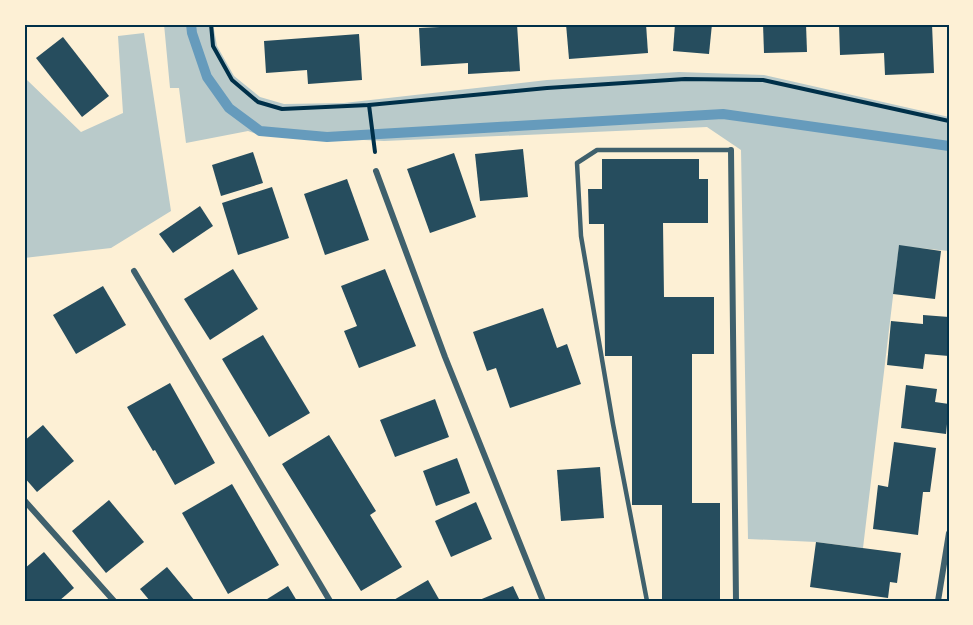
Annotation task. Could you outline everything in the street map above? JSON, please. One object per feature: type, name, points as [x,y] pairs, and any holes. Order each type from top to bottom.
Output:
[{"type":"street","points":[[731,150],[736,601]]},
{"type":"street","points":[[376,171],[445,357],[543,601]]},
{"type":"street","points":[[134,271],[330,601]]},
{"type":"street","points":[[24,500],[114,601]]},
{"type":"street","points":[[938,601],[949,533]]},
{"type":"lane","points":[[647,601],[613,424],[582,236],[577,163],[597,150],[731,150]]},
{"type":"path","points":[[211,24],[213,46],[232,80],[258,102],[282,109],[369,105],[547,88],[685,79],[763,80],[949,121]]},
{"type":"path","points":[[369,105],[374,141]]},
{"type":"shaded area","points":[[164,24],[213,24],[217,46],[234,76],[260,97],[284,104],[344,103],[547,80],[679,72],[764,75],[949,117],[949,251],[899,246],[863,548],[816,542],[748,539],[741,150],[707,127],[384,141],[327,141],[260,135],[248,131],[186,143],[179,88],[170,88]]},
{"type":"shaded area","points":[[144,33],[171,211],[111,248],[24,258],[24,80],[27,80],[81,132],[123,113],[118,36]]},
{"type":"building","points":[[517,24],[520,71],[468,74],[468,63],[421,66],[419,28]]},
{"type":"building","points":[[566,24],[646,24],[648,53],[569,59]]},
{"type":"building","points":[[675,24],[712,24],[709,54],[673,51]]},
{"type":"building","points":[[763,24],[806,24],[807,52],[764,53]]},
{"type":"building","points":[[839,24],[932,24],[934,73],[885,75],[884,53],[840,55]]},
{"type":"building","points":[[359,34],[362,80],[308,84],[307,70],[266,73],[264,41]]},
{"type":"building","points":[[63,37],[109,96],[82,117],[36,58]]},
{"type":"building","points":[[523,149],[528,197],[480,201],[475,154]]},
{"type":"building","points":[[253,152],[263,183],[221,196],[212,165]]},
{"type":"building","points":[[454,153],[476,217],[430,233],[407,169]]},
{"type":"building","points":[[602,159],[699,159],[699,179],[708,179],[708,223],[663,223],[664,297],[714,297],[714,354],[692,354],[692,503],[720,503],[720,601],[662,601],[662,505],[632,505],[632,356],[605,356],[604,224],[589,224],[588,189],[602,189]]},
{"type":"building","points":[[347,179],[369,240],[325,255],[304,194]]},
{"type":"building","points":[[272,187],[289,238],[238,255],[222,203]]},
{"type":"building","points":[[200,206],[213,226],[173,253],[159,234]]},
{"type":"building","points":[[899,245],[941,251],[935,299],[893,294]]},
{"type":"building","points":[[233,269],[258,309],[210,340],[184,299]]},
{"type":"building","points":[[385,269],[416,346],[359,368],[344,331],[357,326],[341,286]]},
{"type":"building","points":[[103,286],[126,325],[76,354],[53,315]]},
{"type":"building","points":[[543,308],[557,348],[567,344],[581,384],[510,408],[496,368],[487,371],[473,332]]},
{"type":"building","points":[[923,315],[949,317],[949,356],[925,354],[923,369],[887,365],[891,321],[923,324]]},
{"type":"building","points":[[263,335],[310,413],[269,437],[222,359]]},
{"type":"building","points":[[170,383],[215,463],[175,485],[127,407]]},
{"type":"building","points":[[906,385],[937,389],[935,402],[949,404],[946,434],[901,428]]},
{"type":"building","points":[[435,399],[449,437],[395,457],[380,420]]},
{"type":"building","points":[[43,425],[74,461],[37,492],[24,477],[24,441]]},
{"type":"building","points":[[329,435],[376,511],[370,515],[402,567],[361,591],[282,464]]},
{"type":"building","points":[[894,442],[936,448],[930,492],[923,492],[918,535],[873,529],[878,485],[888,487]]},
{"type":"building","points":[[457,458],[470,493],[436,506],[423,471]]},
{"type":"building","points":[[600,467],[604,518],[561,521],[557,470]]},
{"type":"building","points":[[232,484],[279,565],[228,594],[182,513]]},
{"type":"building","points":[[109,500],[144,542],[106,573],[72,531]]},
{"type":"building","points":[[476,502],[492,539],[451,557],[435,521]]},
{"type":"building","points":[[816,542],[901,553],[897,583],[890,582],[888,598],[810,587]]},
{"type":"building","points":[[44,552],[74,588],[59,601],[24,601],[24,569]]},
{"type":"building","points":[[167,567],[195,601],[150,601],[140,589]]},
{"type":"building","points":[[428,580],[440,601],[392,601]]},
{"type":"building","points":[[288,586],[297,601],[264,601]]},
{"type":"building","points":[[513,586],[520,601],[477,601]]},
{"type":"waterway","points":[[191,24],[207,77],[229,108],[260,131],[327,137],[723,114],[949,146]]}]
